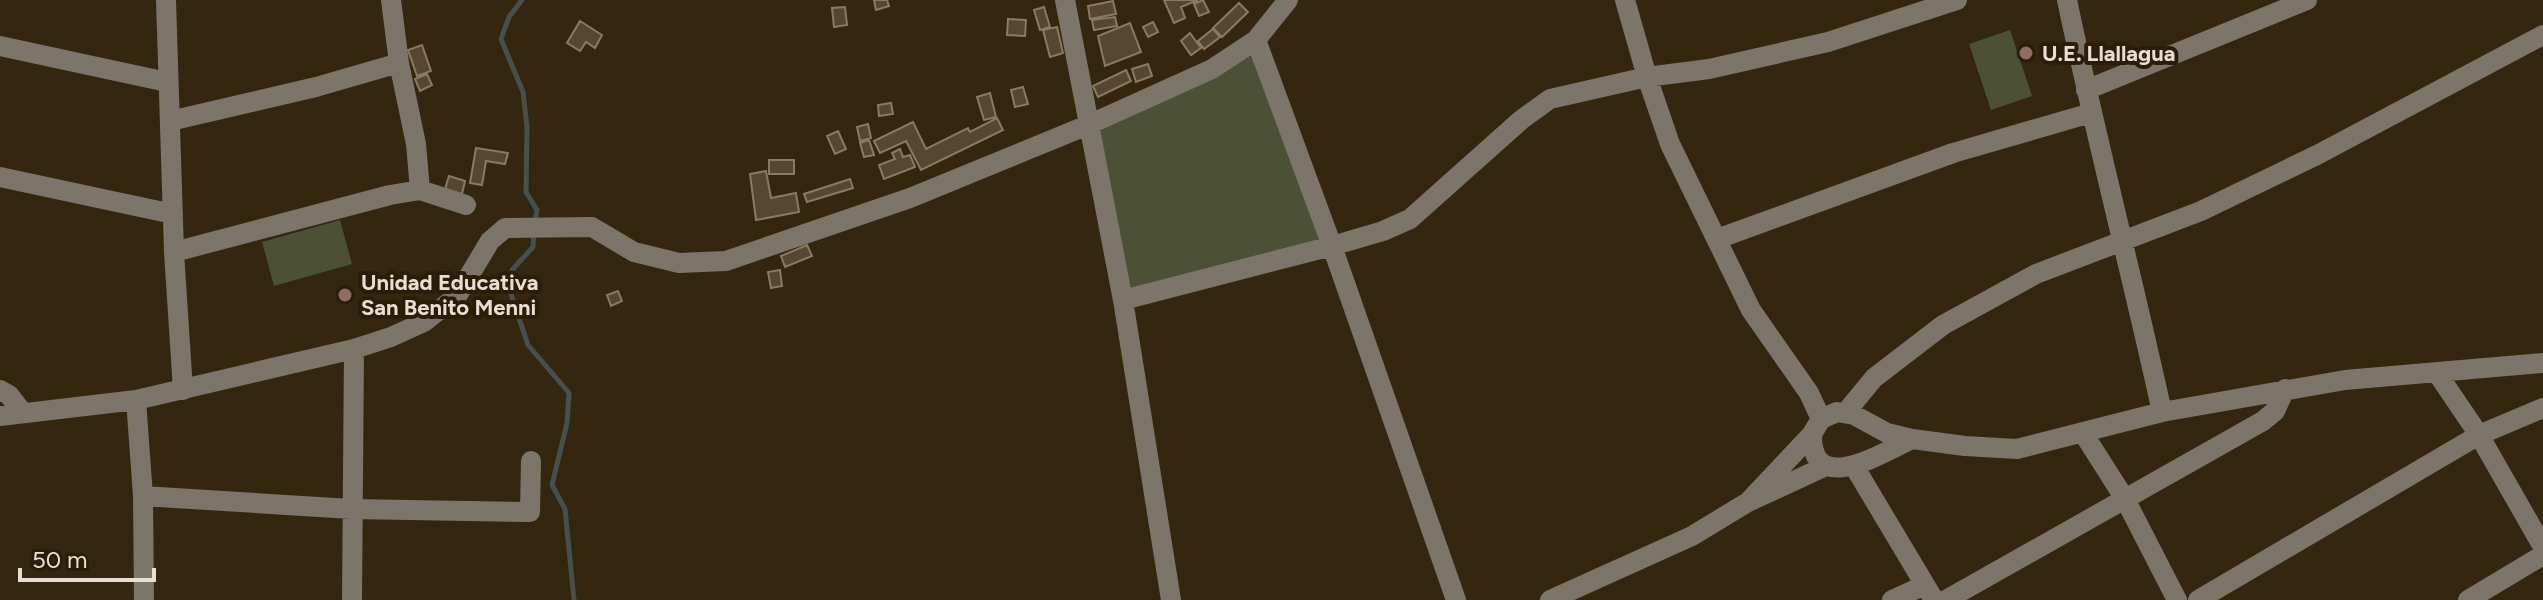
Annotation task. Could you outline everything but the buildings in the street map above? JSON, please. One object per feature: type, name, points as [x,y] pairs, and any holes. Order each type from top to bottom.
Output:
[{"type":"street","points":[[166,0],[174,252],[183,390]]},
{"type":"street","points":[[391,0],[399,63],[416,144],[420,190]]},
{"type":"street","points":[[1065,0],[1123,300],[1171,600]]},
{"type":"street","points":[[0,416],[136,400],[354,349],[391,337],[424,322],[457,296],[490,241],[505,228],[552,225],[592,227],[634,252],[679,263],[726,261],[910,198],[1088,125],[1212,69],[1256,40],[1288,0]]},
{"type":"street","points":[[1625,0],[1670,144],[1751,310],[1809,393],[1817,426],[1812,447],[1817,458],[1826,466],[1845,469],[1912,439]]},
{"type":"street","points":[[1123,300],[1332,246],[1383,231],[1410,219],[1521,120],[1550,99],[1647,77],[1709,69],[1828,42],[1957,0]]},
{"type":"street","points":[[2067,0],[2162,412]]},
{"type":"street","points":[[2086,90],[2307,0]]},
{"type":"street","points":[[1853,416],[1874,378],[1943,325],[2036,274],[2201,211],[2304,161],[2543,35]]},
{"type":"street","points":[[1256,40],[1456,600]]},
{"type":"street","points":[[0,46],[167,82]]},
{"type":"street","points":[[170,121],[316,87],[399,63]]},
{"type":"street","points":[[1717,239],[1953,153],[2091,113]]},
{"type":"street","points":[[0,177],[173,214]]},
{"type":"street","points":[[174,252],[390,195],[420,190],[466,205]]},
{"type":"street","points":[[352,600],[354,349]]},
{"type":"street","points":[[1748,502],[1817,426],[1837,412],[1853,416],[1887,433],[1912,439],[2017,449],[2162,412],[2285,389],[2345,380],[2543,363]]},
{"type":"street","points":[[2437,373],[2479,435],[2543,547]]},
{"type":"street","points":[[1946,600],[2263,421],[2275,411],[2285,389]]},
{"type":"street","points":[[0,390],[9,395],[23,413]]},
{"type":"street","points":[[136,400],[143,496],[144,600]]},
{"type":"street","points":[[2198,600],[2479,435],[2543,408]]},
{"type":"street","points":[[1853,416],[1868,433],[1868,448],[1857,464]]},
{"type":"street","points":[[2083,433],[2125,499],[2177,600]]},
{"type":"street","points":[[143,496],[351,509],[530,512],[531,461]]},
{"type":"street","points":[[1857,464],[1929,593],[1892,600]]},
{"type":"street","points":[[1550,600],[1594,592],[1748,502],[1826,466]]},
{"type":"street","points":[[2468,600],[2543,555]]},
{"type":"green space","points":[[2010,30],[2032,96],[1991,110],[1969,44]]},
{"type":"green space","points":[[1256,40],[1332,246],[1123,300],[1088,125]]},
{"type":"green space","points":[[340,220],[352,264],[274,286],[262,242]]},
{"type":"waterway","points":[[522,0],[509,17],[501,39],[523,92],[527,127],[526,192],[537,210],[535,221]]},
{"type":"waterway","points":[[534,231],[533,247],[512,270],[509,288],[528,345],[569,393],[567,423],[552,485],[565,509],[574,600]]},
{"type":"place","name":"U.E. Llallagua","points":[[2026,53]]},
{"type":"place","name":"Unidad Educativa San Benito Menni","points":[[345,295]]}]
